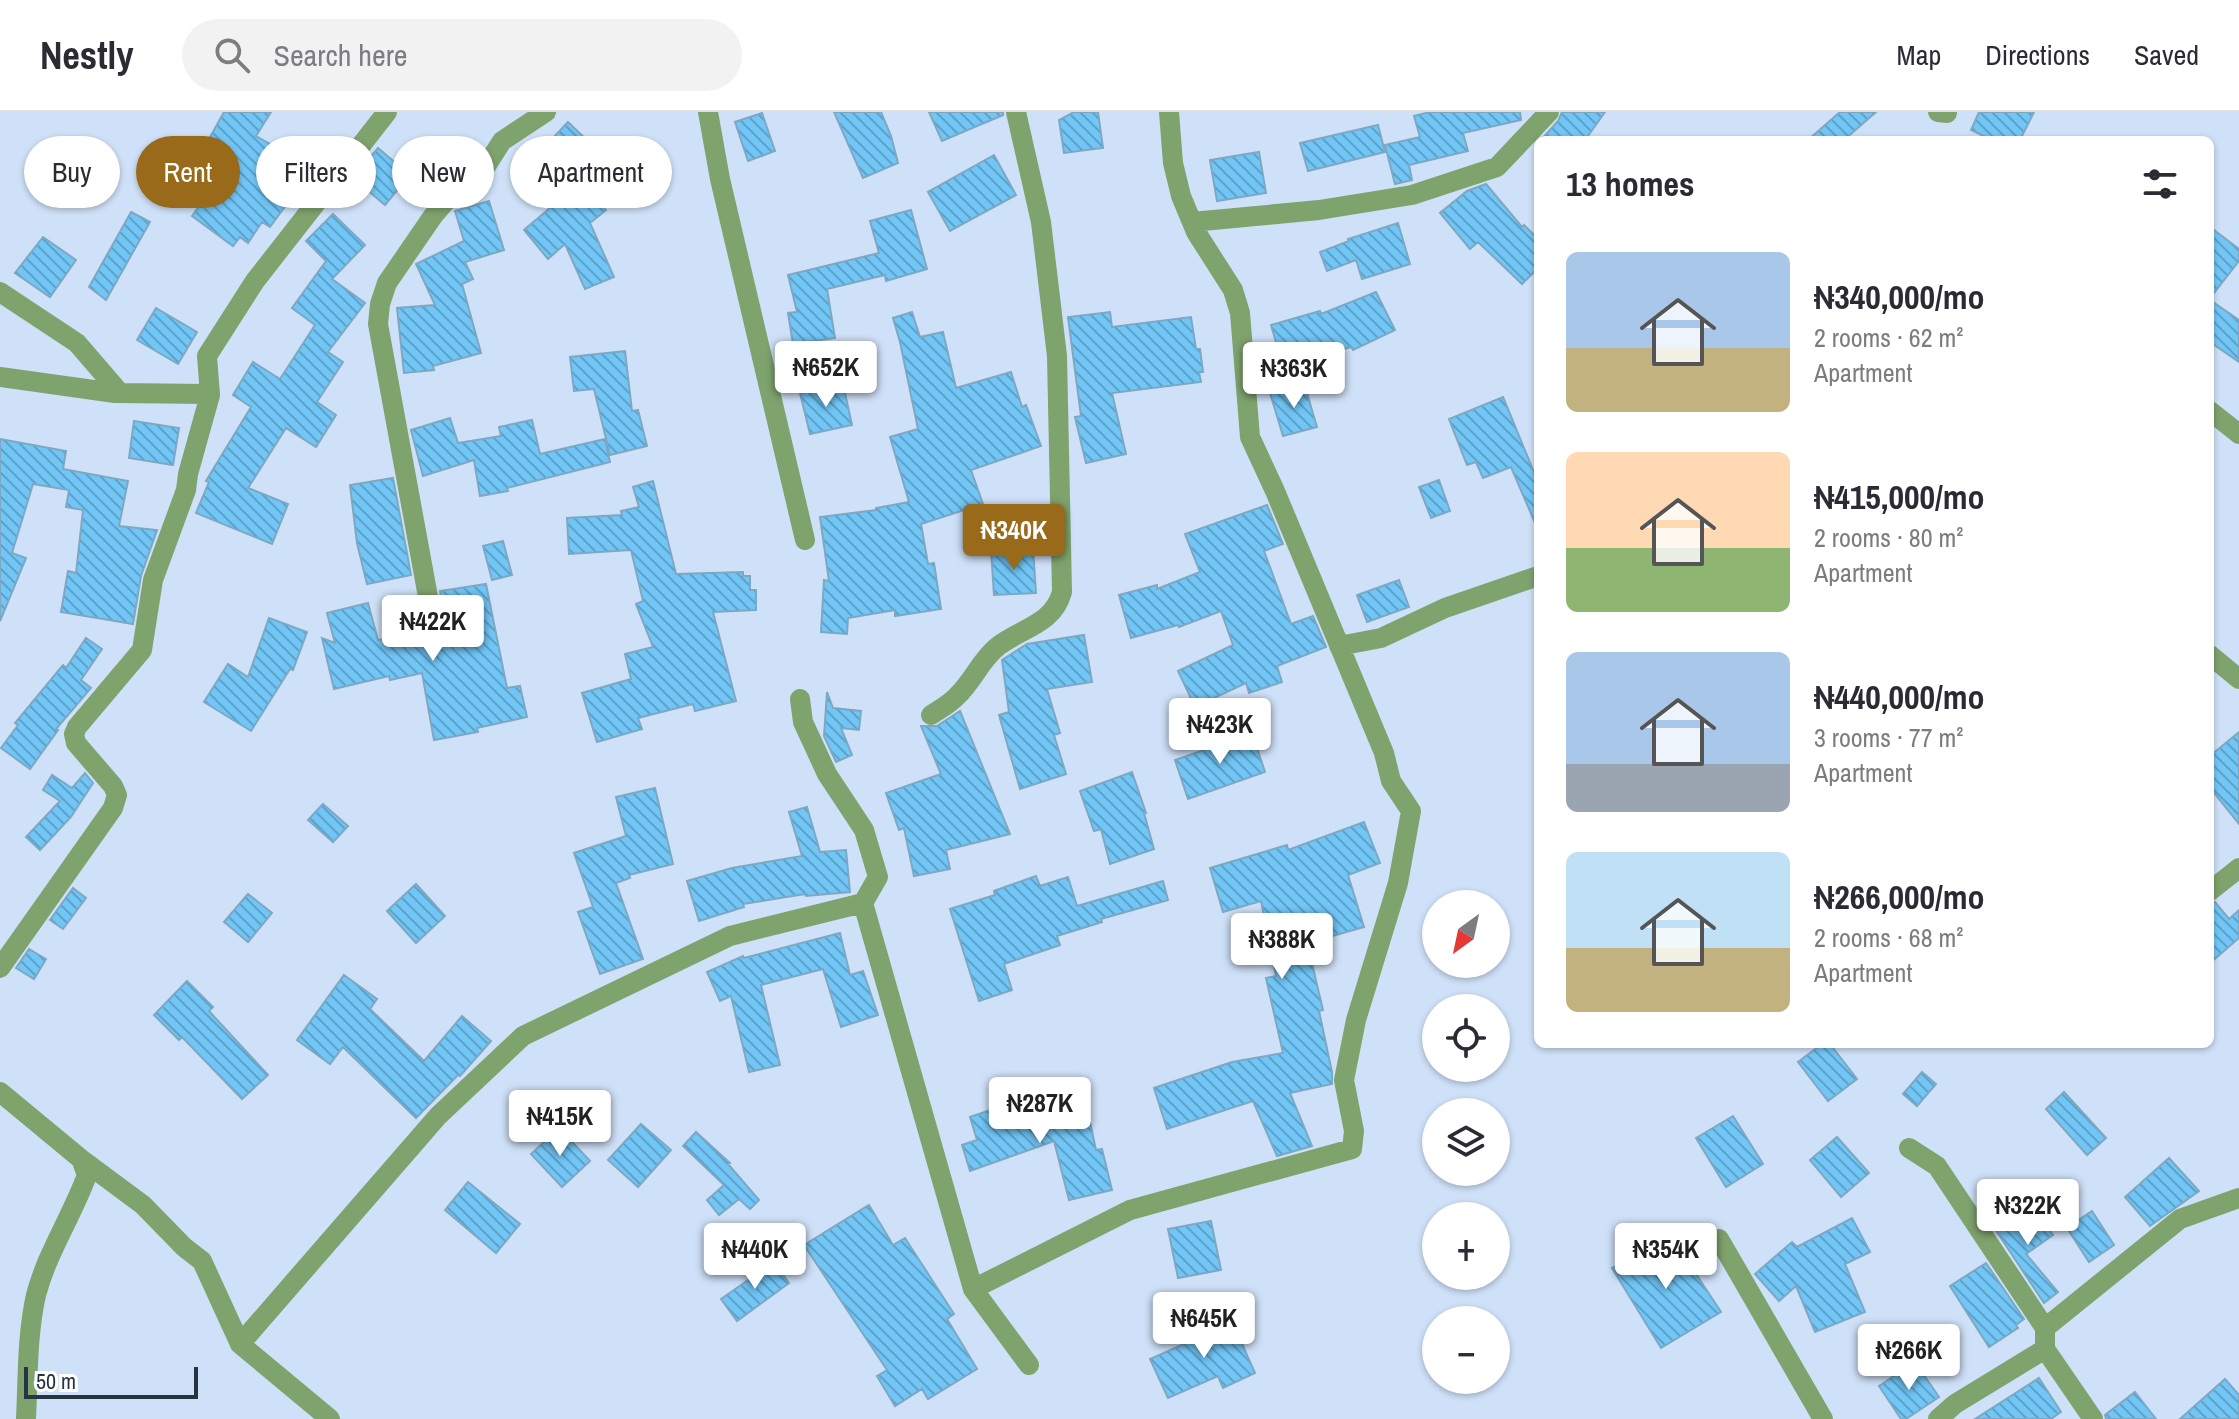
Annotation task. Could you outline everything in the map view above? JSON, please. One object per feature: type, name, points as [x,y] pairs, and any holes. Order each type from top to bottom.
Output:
[{"type":"street","points":[[0,968],[113,808],[117,795],[113,786],[76,743],[74,734],[142,650],[153,580],[186,490],[209,394],[207,356],[255,281],[387,112]]},
{"type":"street","points":[[435,635],[378,324],[380,304],[387,283],[445,202],[477,177],[502,141],[546,112]]},
{"type":"street","points":[[708,112],[720,179],[805,540]]},
{"type":"street","points":[[931,715],[956,698],[982,661],[999,645],[1048,618],[1058,607],[1062,592],[1057,356],[1041,222],[1016,112]]},
{"type":"street","points":[[973,1289],[1130,1210],[1352,1149],[1354,1131],[1344,1080],[1356,1020],[1398,883],[1411,811],[1391,781],[1384,753],[1250,437],[1240,313],[1233,290],[1192,222],[1181,196],[1173,163],[1169,112]]},
{"type":"street","points":[[1192,222],[1319,210],[1412,195],[1497,167],[1549,112]]},
{"type":"street","points":[[0,292],[77,343],[120,393]]},
{"type":"street","points":[[0,377],[120,393],[209,394]]},
{"type":"street","points":[[2214,414],[2239,434]]},
{"type":"street","points":[[1339,646],[1381,638],[1445,608],[1534,577]]},
{"type":"street","points":[[2214,658],[2239,679]]},
{"type":"street","points":[[800,699],[803,722],[827,774],[864,830],[878,877],[863,903],[973,1289],[1029,1365]]},
{"type":"street","points":[[2214,888],[2239,868]]},
{"type":"street","points":[[240,1344],[438,1116],[523,1036],[730,936],[863,903]]},
{"type":"street","points":[[0,1092],[143,1205],[202,1261],[240,1344],[330,1419]]},
{"type":"street","points":[[1909,1148],[1937,1166],[2045,1328],[2045,1349],[2093,1419]]},
{"type":"street","points":[[26,1419],[31,1322],[37,1293],[48,1260],[87,1175],[81,1159]]},
{"type":"street","points":[[2045,1328],[2180,1219],[2239,1198]]},
{"type":"street","points":[[1719,1239],[1823,1419]]},
{"type":"street","points":[[1938,1419],[1955,1404],[2045,1349]]},
{"type":"building","points":[[224,112],[271,112],[256,136],[256,208],[284,208],[270,227],[262,222],[248,243],[240,237],[233,246],[192,216],[198,208],[240,208],[240,136],[211,136]]},
{"type":"building","points":[[834,112],[881,112],[898,163],[863,178]]},
{"type":"building","points":[[929,112],[1003,112],[1003,115],[942,141]]},
{"type":"building","points":[[1074,112],[1098,112],[1103,148],[1064,153],[1059,120]]},
{"type":"building","points":[[1430,112],[1520,112],[1521,120],[1463,133],[1468,151],[1409,165],[1412,180],[1395,184],[1385,145],[1420,137],[1414,116]]},
{"type":"building","points":[[1562,112],[1605,112],[1588,136],[1545,136]]},
{"type":"building","points":[[1840,112],[1876,112],[1849,136],[1813,136]]},
{"type":"building","points":[[1979,112],[2034,112],[2022,136],[1984,136],[1971,130]]},
{"type":"building","points":[[762,113],[775,151],[748,161],[735,122]]},
{"type":"building","points":[[568,122],[583,136],[555,136]]},
{"type":"building","points":[[1378,125],[1385,152],[1308,171],[1300,143]]},
{"type":"building","points":[[378,148],[392,160],[392,197],[385,205],[376,197]]},
{"type":"building","points":[[1259,152],[1266,193],[1217,201],[1210,160]]},
{"type":"building","points":[[994,155],[1016,195],[950,231],[928,192]]},
{"type":"building","points":[[1486,184],[1522,227],[1524,225],[1534,235],[1534,272],[1522,284],[1478,242],[1470,249],[1440,213],[1467,191]]},
{"type":"building","points":[[491,208],[504,250],[465,262],[473,279],[462,284],[481,353],[433,366],[434,370],[404,373],[397,308],[435,305],[416,264],[464,241],[455,211]]},
{"type":"building","points":[[550,208],[604,208],[606,210],[590,223],[614,277],[585,289],[565,244],[548,259],[524,230]]},
{"type":"building","points":[[911,210],[927,269],[886,281],[885,275],[827,289],[835,338],[793,344],[788,313],[797,312],[788,275],[879,253],[870,221]]},
{"type":"building","points":[[131,212],[150,222],[106,300],[89,287]]},
{"type":"building","points":[[333,214],[365,245],[332,279],[365,303],[328,352],[343,362],[317,402],[336,415],[316,447],[286,428],[248,488],[288,504],[272,544],[196,513],[209,482],[206,481],[251,407],[233,395],[253,362],[280,379],[315,325],[292,308],[326,261],[306,241]]},
{"type":"building","points":[[1398,223],[1410,264],[1362,279],[1356,260],[1327,271],[1320,252],[1348,239]]},
{"type":"building","points":[[2214,230],[2239,249],[2239,261],[2214,293]]},
{"type":"building","points":[[43,237],[76,260],[50,297],[15,273]]},
{"type":"building","points":[[1376,292],[1395,330],[1353,350],[1351,347],[1283,366],[1271,325],[1320,311],[1321,314]]},
{"type":"building","points":[[2214,303],[2239,320],[2239,362],[2214,345]]},
{"type":"building","points":[[156,308],[197,332],[178,364],[137,340]]},
{"type":"building","points":[[912,312],[920,337],[943,332],[956,388],[1011,372],[1022,407],[1026,405],[1041,446],[971,470],[983,504],[921,524],[928,564],[934,563],[941,609],[895,616],[895,610],[848,618],[847,634],[821,632],[824,580],[829,581],[820,517],[876,510],[909,502],[890,437],[918,429],[893,318]]},
{"type":"building","points":[[1110,312],[1112,327],[1191,317],[1203,372],[1199,372],[1201,382],[1112,393],[1126,454],[1086,463],[1075,417],[1081,416],[1068,317]]},
{"type":"building","points":[[625,351],[632,411],[638,410],[647,446],[610,455],[594,389],[574,391],[570,357]]},
{"type":"building","points":[[1304,383],[1317,427],[1283,436],[1270,393]]},
{"type":"building","points":[[843,384],[852,425],[810,434],[800,393]]},
{"type":"building","points":[[1503,397],[1534,472],[1534,521],[1511,467],[1483,478],[1476,462],[1467,465],[1449,419]]},
{"type":"building","points":[[450,418],[458,443],[501,436],[499,427],[532,420],[540,454],[605,439],[610,462],[480,496],[474,460],[423,476],[411,430]]},
{"type":"building","points":[[134,421],[179,428],[173,465],[129,458]]},
{"type":"building","points":[[0,439],[66,451],[63,469],[128,481],[119,526],[157,530],[141,576],[133,624],[61,612],[68,571],[76,573],[83,510],[66,507],[69,490],[33,484],[12,553],[26,558],[0,621]]},
{"type":"building","points":[[393,478],[411,575],[367,584],[357,543],[350,485]]},
{"type":"building","points":[[1439,480],[1450,511],[1431,518],[1419,487]]},
{"type":"building","points":[[653,481],[676,574],[743,572],[743,576],[750,576],[750,590],[756,590],[756,610],[713,612],[736,701],[695,711],[693,704],[638,718],[642,729],[597,742],[582,693],[631,679],[625,654],[653,647],[636,604],[643,601],[631,550],[569,554],[567,518],[622,515],[621,511],[639,507],[633,487]]},
{"type":"building","points":[[1267,505],[1283,544],[1264,551],[1291,624],[1313,616],[1326,647],[1277,666],[1282,682],[1249,693],[1246,683],[1195,707],[1178,671],[1233,645],[1221,611],[1179,627],[1131,638],[1119,595],[1157,585],[1157,589],[1200,572],[1185,534]]},
{"type":"building","points":[[503,541],[512,575],[492,580],[483,546]]},
{"type":"building","points":[[1033,548],[1036,593],[994,595],[991,550]]},
{"type":"building","points":[[1399,580],[1409,607],[1367,622],[1357,595]]},
{"type":"building","points":[[486,584],[507,688],[520,686],[527,717],[477,728],[478,732],[434,740],[422,673],[390,680],[389,676],[334,689],[322,638],[335,643],[327,613],[368,603],[378,640],[421,632],[426,644],[437,648],[444,644],[448,633],[440,591]]},
{"type":"building","points":[[269,618],[307,632],[293,670],[290,669],[251,731],[204,702],[228,664],[248,677]]},
{"type":"building","points":[[1084,635],[1092,682],[1047,689],[1060,733],[1054,735],[1066,774],[1020,789],[999,715],[1009,712],[1002,660],[1027,644]]},
{"type":"building","points":[[86,638],[102,649],[81,680],[91,688],[56,729],[30,769],[1,748],[18,725],[15,723],[63,665],[66,668]]},
{"type":"building","points":[[827,692],[833,708],[861,711],[859,730],[841,728],[852,755],[836,762],[824,736]]},
{"type":"building","points":[[960,711],[1010,834],[946,850],[950,869],[914,876],[904,828],[899,830],[886,793],[941,774],[921,726],[937,726]]},
{"type":"building","points":[[2239,732],[2239,824],[2214,793],[2214,753]]},
{"type":"building","points":[[1252,733],[1265,772],[1188,799],[1175,760]]},
{"type":"building","points":[[1132,772],[1154,849],[1110,864],[1101,829],[1094,831],[1080,791]]},
{"type":"building","points":[[85,773],[93,783],[71,817],[40,850],[26,837],[60,801],[43,790],[52,775],[72,788]]},
{"type":"building","points":[[655,788],[673,864],[629,875],[630,878],[616,883],[643,959],[600,974],[578,912],[593,907],[574,853],[626,836],[616,797]]},
{"type":"building","points":[[323,804],[348,826],[333,842],[308,820]]},
{"type":"building","points":[[807,807],[820,852],[846,850],[850,892],[805,894],[743,904],[744,907],[699,921],[687,881],[732,868],[802,856],[789,812]]},
{"type":"building","points":[[1364,822],[1380,863],[1348,875],[1364,927],[1311,942],[1313,950],[1309,951],[1323,1010],[1319,1011],[1332,1084],[1290,1093],[1312,1146],[1277,1156],[1253,1101],[1167,1129],[1154,1088],[1232,1062],[1283,1053],[1266,978],[1276,976],[1261,901],[1223,912],[1210,868],[1287,845],[1288,850]]},
{"type":"building","points":[[1036,876],[1040,886],[1068,877],[1077,906],[1163,881],[1168,900],[1101,919],[1102,922],[1057,936],[1060,945],[1004,964],[1012,990],[979,1001],[950,909],[995,895],[994,891]]},
{"type":"building","points":[[416,884],[445,916],[416,943],[387,911]]},
{"type":"building","points":[[73,888],[86,898],[63,929],[50,920]]},
{"type":"building","points":[[248,894],[272,913],[248,942],[224,922]]},
{"type":"building","points":[[2214,902],[2229,919],[2239,910],[2239,938],[2214,960]]},
{"type":"building","points":[[840,933],[850,975],[863,971],[878,1015],[841,1027],[823,969],[761,985],[780,1065],[749,1072],[731,996],[720,1001],[707,972],[743,956]]},
{"type":"building","points":[[29,949],[46,959],[34,979],[16,968]]},
{"type":"building","points":[[344,975],[377,999],[370,1009],[424,1061],[462,1016],[491,1041],[416,1118],[343,1047],[330,1064],[297,1040]]},
{"type":"building","points":[[187,981],[213,1007],[209,1011],[268,1075],[242,1099],[182,1037],[179,1040],[154,1015]]},
{"type":"building","points":[[1817,1048],[1833,1048],[1857,1079],[1828,1101],[1798,1062]]},
{"type":"building","points":[[1922,1072],[1936,1084],[1917,1106],[1903,1094]]},
{"type":"building","points":[[2064,1092],[2106,1138],[2087,1155],[2046,1109]]},
{"type":"building","points":[[1035,1095],[1044,1124],[1077,1116],[1079,1124],[1090,1122],[1096,1150],[1102,1149],[1112,1190],[1069,1200],[1054,1141],[970,1171],[962,1145],[977,1140],[970,1117]]},
{"type":"building","points":[[1733,1116],[1763,1164],[1726,1187],[1696,1138]]},
{"type":"building","points":[[641,1124],[671,1150],[638,1187],[608,1160]]},
{"type":"building","points":[[559,1128],[590,1161],[562,1187],[531,1154]]},
{"type":"building","points":[[696,1132],[730,1163],[759,1200],[750,1209],[739,1199],[719,1215],[707,1200],[724,1185],[683,1146]]},
{"type":"building","points":[[1837,1137],[1869,1173],[1841,1197],[1810,1160]]},
{"type":"building","points":[[2169,1158],[2199,1191],[2150,1226],[2125,1197]]},
{"type":"building","points":[[468,1182],[520,1224],[496,1253],[445,1210]]},
{"type":"building","points":[[2030,1204],[2053,1235],[2026,1254],[2058,1292],[2044,1303],[1995,1229]]},
{"type":"building","points":[[869,1205],[893,1245],[905,1238],[954,1314],[947,1319],[977,1369],[928,1399],[922,1389],[895,1406],[877,1376],[887,1370],[804,1245]]},
{"type":"building","points":[[2092,1211],[2114,1245],[2089,1262],[2067,1228]]},
{"type":"building","points":[[1852,1218],[1870,1252],[1845,1264],[1865,1312],[1815,1332],[1796,1286],[1779,1301],[1755,1274],[1792,1242],[1797,1247]]},
{"type":"building","points":[[1211,1221],[1221,1270],[1178,1278],[1168,1229]]},
{"type":"building","points":[[1669,1233],[1721,1312],[1661,1348],[1612,1268]]},
{"type":"building","points":[[774,1262],[789,1283],[737,1321],[721,1299]]},
{"type":"building","points":[[1986,1263],[2024,1319],[2016,1325],[2018,1328],[1989,1347],[1950,1286]]},
{"type":"building","points":[[1230,1317],[1255,1373],[1223,1388],[1218,1376],[1168,1398],[1150,1359],[1200,1337],[1198,1332]]},
{"type":"building","points":[[1915,1362],[1939,1397],[1906,1419],[1901,1419],[1879,1386]]},
{"type":"building","points":[[2039,1378],[2061,1412],[2051,1419],[1975,1419]]},
{"type":"building","points":[[2225,1379],[2239,1395],[2239,1419],[2180,1419]]},
{"type":"building","points":[[2135,1392],[2156,1419],[2106,1419],[2105,1415]]}]
